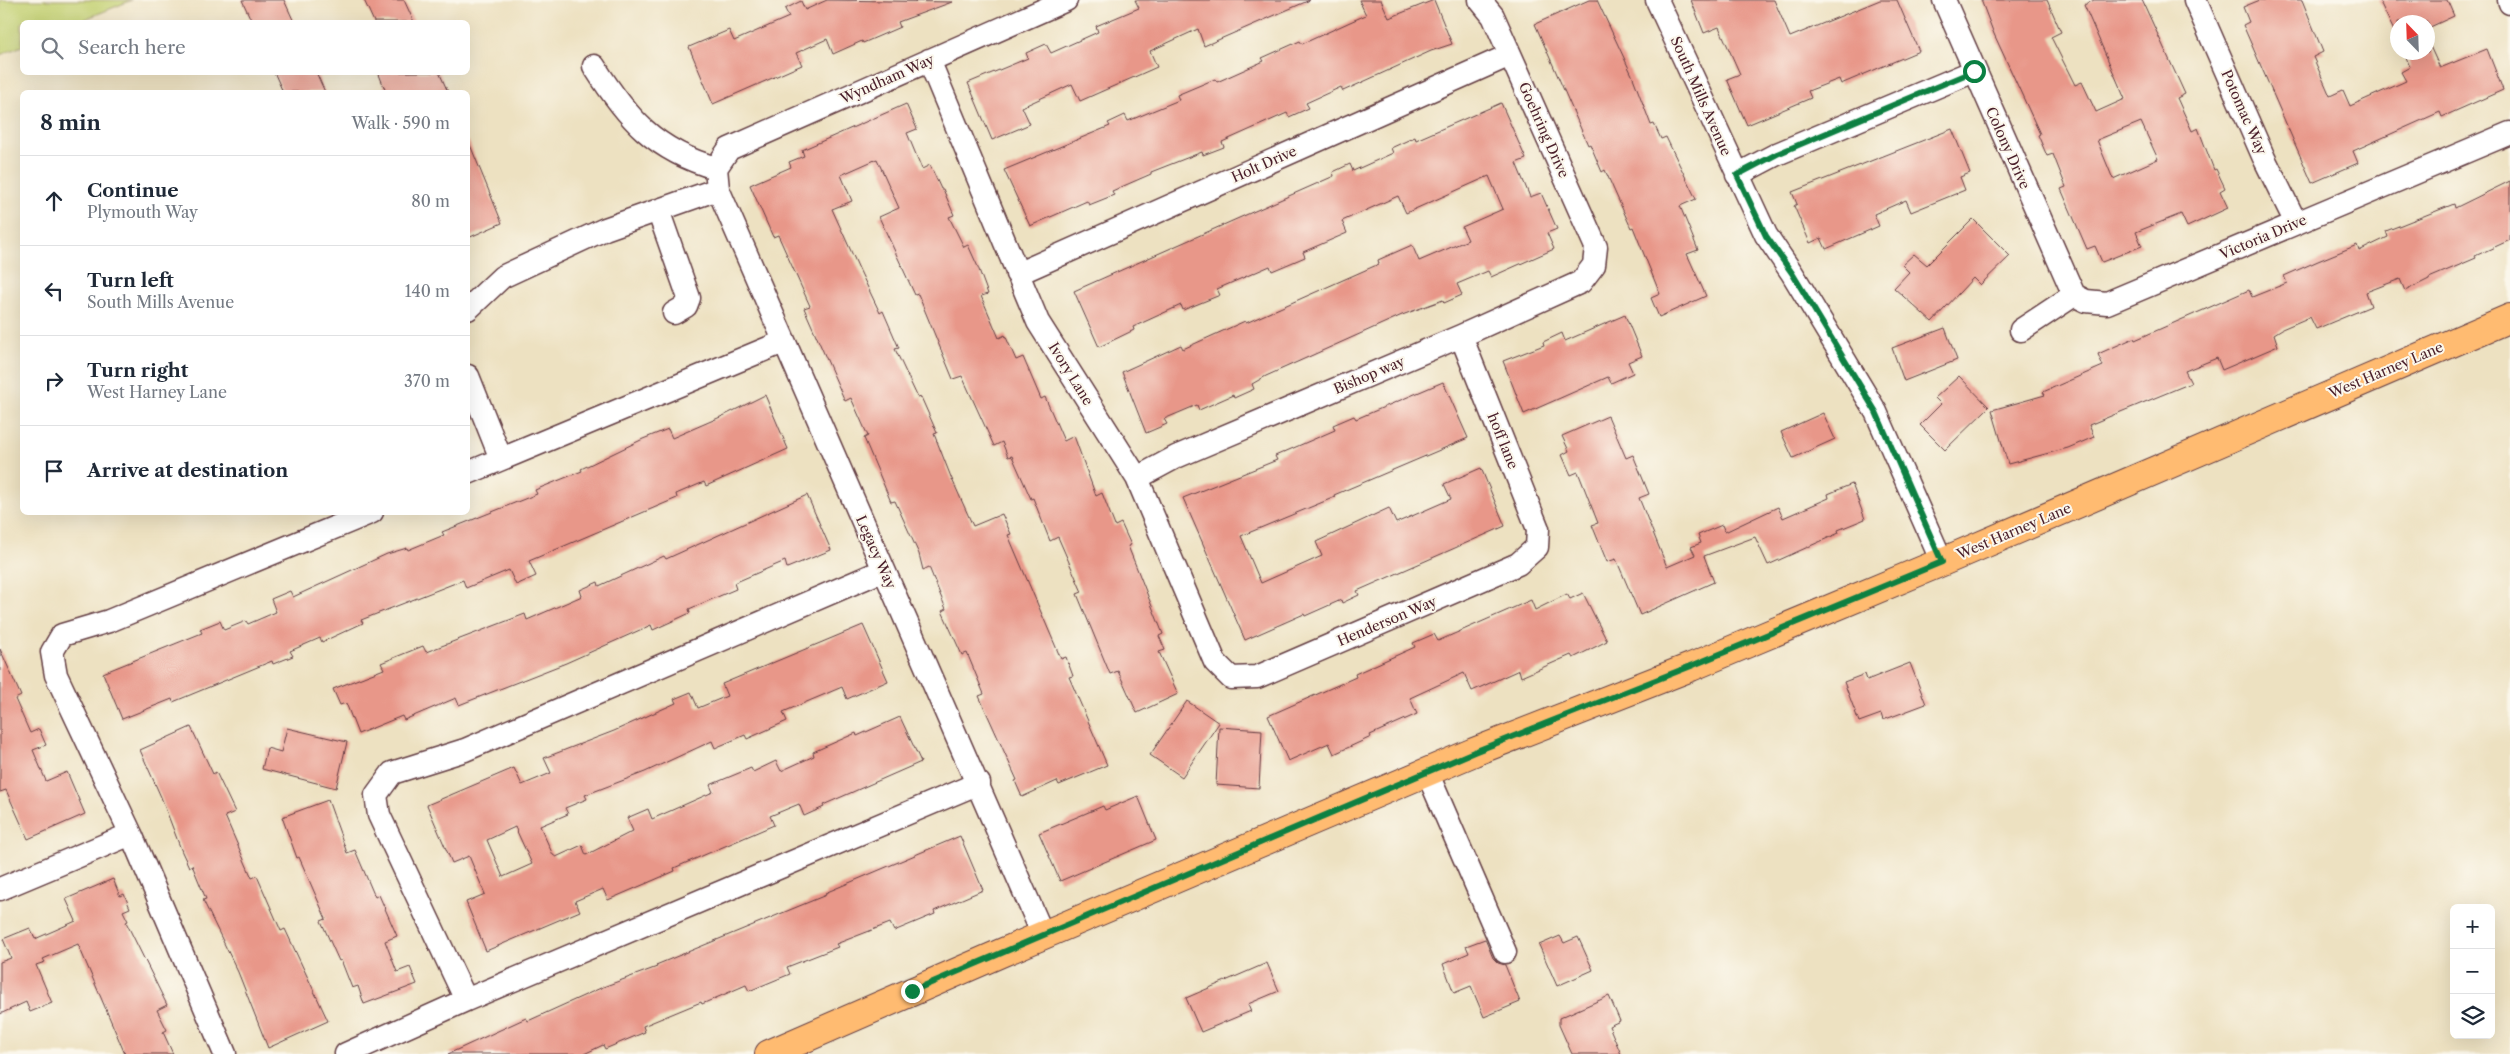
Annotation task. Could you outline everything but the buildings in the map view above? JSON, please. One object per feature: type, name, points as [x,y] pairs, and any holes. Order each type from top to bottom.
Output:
[{"type":"main road","name":"West Harney Lane","points":[[769,1054],[1427,772],[1691,666],[1942,562],[2510,318]]},
{"type":"street","name":"Wyndham Way","points":[[717,178],[729,149],[1066,0]]},
{"type":"street","name":"Goehring Drive","points":[[1480,0],[1493,16],[1596,247],[1594,265]]},
{"type":"street","name":"South Mills Avenue","points":[[1657,0],[1766,236],[1792,273],[1876,412],[1942,562]]},
{"type":"street","name":"Colony Drive","points":[[1944,0],[2074,295]]},
{"type":"street","name":"Potomac Way","points":[[2195,0],[2264,158],[2296,223]]},
{"type":"street","name":"Holt Drive","points":[[1017,274],[1510,55]]},
{"type":"street","name":"Ivory Lane","points":[[929,60],[1038,322],[1137,478],[1215,662],[1231,678]]},
{"type":"street","points":[[470,307],[502,277],[605,229],[658,210],[717,178],[655,141],[618,103],[594,66]]},
{"type":"street","points":[[1737,175],[1777,154],[1974,71]]},
{"type":"street","name":"Victoria Drive","points":[[2074,295],[2086,301],[2107,303],[2510,133]]},
{"type":"street","name":"Legacy Way","points":[[717,178],[783,342],[979,783],[1043,935]]},
{"type":"street","points":[[658,210],[689,298],[686,306],[674,313]]},
{"type":"street","name":"Bishop way","points":[[1137,478],[1176,457],[1461,336],[1581,282],[1594,265]]},
{"type":"street","points":[[2021,330],[2074,295]]},
{"type":"street","name":"hoff lane","points":[[1461,336],[1538,529],[1537,547]]},
{"type":"street","points":[[470,472],[783,342]]},
{"type":"street","points":[[470,381],[501,459]]},
{"type":"street","points":[[225,1054],[131,834],[56,675],[52,652],[62,635],[109,621],[365,515]]},
{"type":"street","name":"Henderson Way","points":[[1231,678],[1257,677],[1518,564],[1537,547]]},
{"type":"street","points":[[466,1000],[379,815],[376,795],[392,773],[465,750],[884,570]]},
{"type":"street","points":[[1427,772],[1505,952]]},
{"type":"street","points":[[346,1054],[466,1000],[979,783]]},
{"type":"street","points":[[0,889],[131,834]]},
{"type":"green space","points":[[0,0],[132,0],[83,20],[20,20],[20,47],[0,55]]},
{"type":"route","points":[[912,991],[1474,752],[1691,666],[1942,562],[1876,412],[1792,273],[1766,236],[1737,175],[1777,154],[1974,71]]}]
